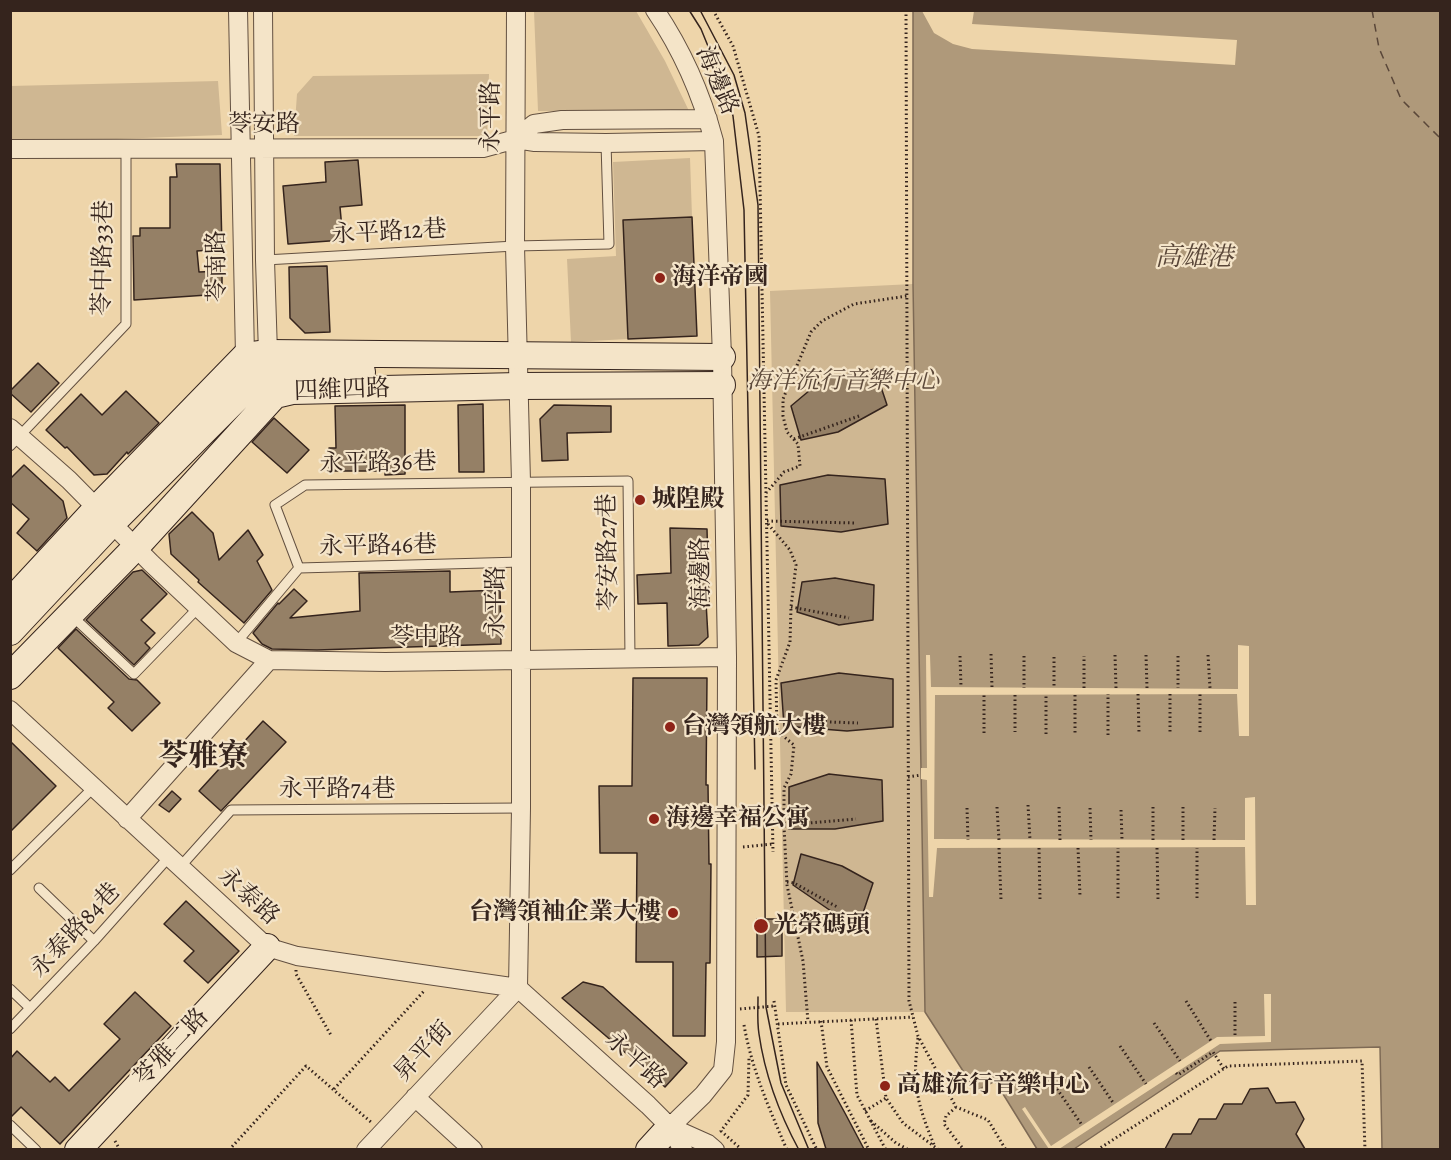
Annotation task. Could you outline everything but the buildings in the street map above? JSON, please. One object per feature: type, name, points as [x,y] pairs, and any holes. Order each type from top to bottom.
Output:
[{"type":"street","name":"苓南路","points":[[238,10],[239,150],[258,361],[275,395]]},
{"type":"street","name":"苓南路","points":[[258,361],[265,260],[263,10]]},
{"type":"street","name":"永平路","points":[[516,10],[515,246],[519,371],[521,661],[518,988],[670,1127]]},
{"type":"street","name":"海邊路","points":[[655,10],[695,84],[714,141],[722,371],[727,657],[727,849],[734,1009],[723,1070],[704,1095],[670,1127]]},
{"type":"street","name":"苓安路","points":[[516,139],[534,124],[562,120],[708,118]]},
{"type":"street","name":"苓安路","points":[[10,149],[483,148],[516,139],[535,142],[606,143],[714,141]]},
{"type":"street","name":"四維四路","points":[[10,602],[105,516],[258,361],[519,371],[722,371]]},
{"type":"street","name":"四維四路","points":[[10,676],[136,548],[275,395],[292,391],[519,371]]},
{"type":"street","name":"苓中路","points":[[14,437],[69,480],[136,548],[236,643],[270,660],[385,662],[727,657]]},
{"type":"street","name":"四維四路","points":[[10,632],[105,516]]},
{"type":"street","points":[[127,819],[270,660]]},
{"type":"street","name":"永泰路","points":[[10,710],[267,946],[297,956],[518,988]]},
{"type":"street","name":"苓雅二路","points":[[78,1149],[267,946]]},
{"type":"street","name":"昇平街","points":[[366,1149],[518,988]]},
{"type":"street","points":[[415,1097],[473,1149]]},
{"type":"street","points":[[649,1149],[670,1127]]},
{"type":"street","points":[[670,1127],[683,1149]]},
{"type":"street","points":[[670,1127],[715,1149]]},
{"type":"lane","name":"永平路12巷","points":[[265,260],[515,246],[609,244],[606,143]]},
{"type":"lane","name":"苓中路33巷","points":[[14,437],[126,324],[126,148]]},
{"type":"lane","name":"苓安路27巷","points":[[520,482],[628,481],[630,658]]},
{"type":"lane","name":"永平路36巷","points":[[299,568],[275,505],[305,485],[520,482]]},
{"type":"lane","name":"永平路46巷","points":[[236,643],[299,568],[520,562]]},
{"type":"lane","points":[[70,614],[134,674],[198,608]]},
{"type":"lane","points":[[10,870],[93,788]]},
{"type":"lane","name":"永平路74巷","points":[[174,863],[231,810],[521,808]]},
{"type":"lane","name":"永泰路84巷","points":[[10,1029],[94,941],[174,863]]},
{"type":"lane","points":[[39,888],[94,941]]},
{"type":"lane","points":[[10,989],[30,1008]]},
{"type":"lane","points":[[10,1125],[36,1149]]},
{"type":"path","points":[[713,10],[734,46],[759,136],[773,852]]},
{"type":"path","points":[[906,10],[909,1001],[918,1036],[956,1107],[988,1120],[1006,1149]]},
{"type":"path","points":[[766,493],[784,472],[801,466],[798,444],[788,432],[783,416],[783,399],[811,332],[822,321],[854,304],[907,296]]},
{"type":"path","points":[[794,439],[859,416]]},
{"type":"path","points":[[767,522],[855,523]]},
{"type":"path","points":[[767,522],[790,550],[796,566],[791,606],[790,642],[776,680],[776,720],[777,731],[794,745],[791,774],[784,788],[784,825],[787,882],[803,961],[808,1022]]},
{"type":"path","points":[[791,606],[849,618]]},
{"type":"path","points":[[992,654],[992,688]]},
{"type":"path","points":[[1115,655],[1116,688]]},
{"type":"path","points":[[1146,655],[1146,688]]},
{"type":"path","points":[[1208,655],[1210,688]]},
{"type":"path","points":[[960,656],[961,687]]},
{"type":"path","points":[[1024,656],[1024,688]]},
{"type":"path","points":[[1084,656],[1084,688]]},
{"type":"path","points":[[1178,656],[1178,688]]},
{"type":"path","points":[[1054,657],[1054,688]]},
{"type":"path","points":[[1108,694],[1108,735]]},
{"type":"path","points":[[1138,694],[1139,734]]},
{"type":"path","points":[[1170,694],[1170,733]]},
{"type":"path","points":[[1200,694],[1200,732]]},
{"type":"path","points":[[984,695],[984,733]]},
{"type":"path","points":[[1015,695],[1015,732]]},
{"type":"path","points":[[1046,695],[1046,734]]},
{"type":"path","points":[[1075,695],[1075,734]]},
{"type":"path","points":[[776,720],[858,723]]},
{"type":"path","points":[[908,777],[921,776]]},
{"type":"path","points":[[1028,805],[1030,840]]},
{"type":"path","points":[[998,807],[999,840]]},
{"type":"path","points":[[1059,807],[1060,840]]},
{"type":"path","points":[[1153,807],[1153,840]]},
{"type":"path","points":[[1183,807],[1184,840]]},
{"type":"path","points":[[967,808],[969,840]]},
{"type":"path","points":[[1090,808],[1090,840]]},
{"type":"path","points":[[1215,808],[1215,840]]},
{"type":"path","points":[[1121,810],[1122,840]]},
{"type":"path","points":[[784,825],[856,819]]},
{"type":"path","points":[[727,849],[773,844]]},
{"type":"path","points":[[748,847],[748,852]]},
{"type":"path","points":[[999,848],[1001,900]]},
{"type":"path","points":[[1039,848],[1040,899]]},
{"type":"path","points":[[1078,848],[1080,896]]},
{"type":"path","points":[[1118,848],[1118,898]]},
{"type":"path","points":[[1157,848],[1158,899]]},
{"type":"path","points":[[1197,848],[1197,898]]},
{"type":"path","points":[[787,882],[794,883],[839,908]]},
{"type":"path","points":[[297,956],[296,974],[332,1037]]},
{"type":"path","points":[[334,1089],[438,976]]},
{"type":"path","points":[[774,1000],[786,1084],[817,1149]]},
{"type":"path","points":[[1186,1000],[1211,1041]]},
{"type":"path","points":[[749,1001],[749,1008]]},
{"type":"path","points":[[1235,1002],[1235,1036]]},
{"type":"path","points":[[774,1006],[734,1009],[766,1102],[788,1149]]},
{"type":"path","points":[[778,1024],[913,1017]]},
{"type":"path","points":[[876,1019],[886,1098],[903,1123],[936,1149]]},
{"type":"path","points":[[851,1020],[857,1095],[886,1149]]},
{"type":"path","points":[[821,1022],[827,1067],[869,1149]]},
{"type":"path","points":[[1154,1023],[1180,1061]]},
{"type":"path","points":[[918,1036],[914,1068],[918,1106],[936,1149]]},
{"type":"path","points":[[1120,1046],[1146,1084]]},
{"type":"path","points":[[1176,1072],[1178,1075],[1213,1052],[1224,1069]]},
{"type":"path","points":[[742,1149],[721,1131],[747,1095],[749,1056]]},
{"type":"path","points":[[1097,1149],[1228,1066],[1362,1061],[1365,1149]]},
{"type":"path","points":[[229,1149],[306,1065],[383,1132]]},
{"type":"path","points":[[1089,1066],[1114,1104]]},
{"type":"path","points":[[1057,1089],[1082,1125]]},
{"type":"path","points":[[865,1111],[886,1098]]},
{"type":"path","points":[[956,1107],[946,1116],[944,1124],[964,1149]]},
{"type":"path","points":[[869,1120],[896,1143],[909,1149]]},
{"type":"green space","points":[[534,11],[636,11],[665,61],[689,111],[538,111]]},
{"type":"green space","points":[[489,74],[487,136],[294,136],[297,94],[313,76]]},
{"type":"green space","points":[[218,81],[222,135],[11,143],[10,86]]},
{"type":"green space","points":[[690,158],[692,217],[623,220],[628,339],[571,342],[567,259],[616,256],[613,162]]},
{"type":"green space","name":"海洋流行音樂中心","points":[[913,284],[925,1012],[786,1012],[770,291]]},
{"type":"water","name":"高雄港","points":[[913,11],[1440,11],[1440,1149],[1382,1149],[1380,1047],[1220,1051],[1074,1149],[1037,1149],[995,1081],[976,1091],[925,1012],[913,284]]},
{"type":"pier","points":[[922,11],[974,11],[972,24],[1237,40],[1235,65],[972,49],[953,44],[934,33]]},
{"type":"pier","points":[[1238,645],[1249,646],[1249,736],[1239,736],[1237,694],[935,695],[934,839],[1245,840],[1245,798],[1255,797],[1256,905],[1246,905],[1245,847],[937,848],[933,897],[929,897],[927,780],[921,779],[921,768],[927,768],[926,655],[930,655],[931,687],[1238,689]]},
{"type":"pier","points":[[1264,994],[1271,994],[1271,1042],[1220,1044],[1059,1149],[1049,1149],[1022,1109],[1025,1107],[1051,1146],[1217,1037],[1265,1036]]},
{"type":"ferry route","points":[[1372,10],[1379,48],[1401,99],[1440,138]]},
{"type":"tram line","points":[[689,10],[701,29],[721,78],[733,116],[744,210],[755,769]]},
{"type":"tram line","points":[[700,10],[734,75],[745,113],[758,205],[766,1007],[781,1083],[809,1150]]},
{"type":"tram line","points":[[758,997],[758,1029],[765,1065],[779,1108],[799,1150]]},
{"type":"place","name":"海洋帝國","points":[[660,278]]},
{"type":"place","name":"城隍殿","points":[[640,500]]},
{"type":"place","name":"台灣領航大樓","points":[[670,727]]},
{"type":"place","name":"海邊幸福公寓","points":[[654,819]]},
{"type":"place","name":"台灣領袖企業大樓","points":[[673,913]]},
{"type":"place","name":"光榮碼頭","points":[[761,926]]},
{"type":"place","name":"高雄流行音樂中心","points":[[885,1086]]},
{"type":"district","name":"苓雅寮","points":[[203,758]]}]
